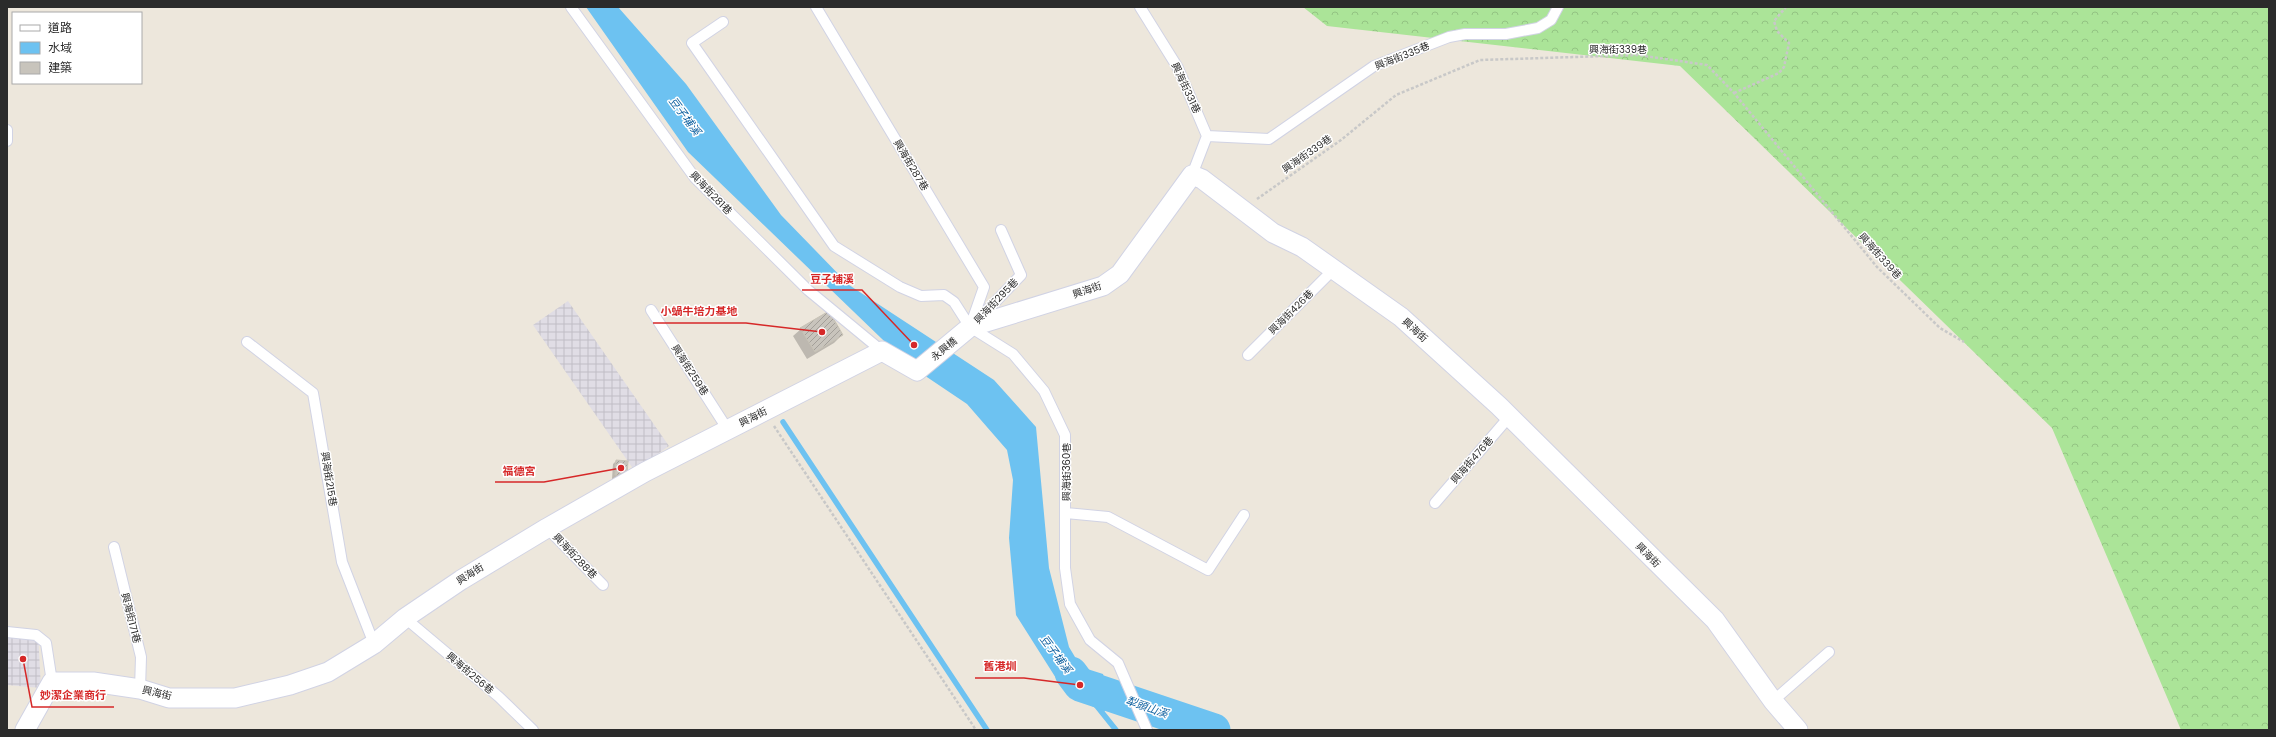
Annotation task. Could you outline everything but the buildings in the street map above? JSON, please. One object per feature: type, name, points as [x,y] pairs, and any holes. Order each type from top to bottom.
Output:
[{"type":"street","name":"興海街","points":[[970,327],[1104,286],[1120,274],[1192,175],[1202,179],[1273,233],[1302,247],[1402,317],[1509,417],[1715,620],[1773,701],[1798,730]]},
{"type":"street","name":"永興橋","points":[[882,350],[917,370],[970,327]]},
{"type":"street","name":"興海街","points":[[52,682],[93,682],[140,689],[170,698],[235,698],[290,685],[328,672],[374,644],[405,618],[460,580],[547,528],[645,472],[882,350]]},
{"type":"street","points":[[25,730],[52,682]]},
{"type":"lane","name":"興海街281巷","points":[[571,7],[695,178],[808,290],[882,350]]},
{"type":"lane","name":"興海街287巷","points":[[816,7],[984,287],[970,327]]},
{"type":"lane","name":"興海街331巷","points":[[1140,7],[1178,68],[1207,136]]},
{"type":"lane","name":"興海街335巷","points":[[1207,136],[1268,139],[1374,66],[1449,37],[1465,34],[1506,34],[1538,28],[1551,20],[1558,7]]},
{"type":"lane","points":[[723,22],[692,43],[834,246],[900,287],[921,296],[944,295],[954,302],[970,327]]},
{"type":"lane","points":[[7,130],[7,141]]},
{"type":"lane","points":[[1192,175],[1207,136]]},
{"type":"lane","name":"興海街295巷","points":[[970,327],[1021,275],[1001,230]]},
{"type":"lane","name":"興海街426巷","points":[[1248,355],[1334,270]]},
{"type":"lane","name":"興海街259巷","points":[[651,310],[728,430]]},
{"type":"lane","name":"興海街360巷","points":[[970,327],[1013,354],[1044,391],[1065,435],[1065,568],[1070,604],[1090,640],[1118,663],[1146,729]]},
{"type":"lane","name":"興海街215巷","points":[[247,342],[314,393],[342,562],[374,644]]},
{"type":"lane","name":"興海街476巷","points":[[1435,503],[1509,417]]},
{"type":"lane","name":"興海街360巷","points":[[1066,512],[1108,517],[1208,570],[1244,515]]},
{"type":"lane","name":"興海街288巷","points":[[547,528],[603,585]]},
{"type":"lane","name":"興海街171巷","points":[[114,547],[141,657],[140,689]]},
{"type":"lane","name":"興海街256巷","points":[[405,618],[499,697],[533,730]]},
{"type":"lane","points":[[7,632],[36,635],[46,643],[52,682]]},
{"type":"lane","points":[[1773,701],[1829,652]]},
{"type":"path","points":[[1734,93],[1779,73],[1784,67],[1789,43],[1777,31],[1774,21],[1786,7]]},
{"type":"path","name":"興海街339巷","points":[[1242,209],[1341,140],[1396,95],[1480,60],[1638,55],[1707,65],[1734,93],[1877,267],[1940,328],[1964,342]]},
{"type":"path","points":[[764,412],[976,730]]},
{"type":"shaded area","points":[[568,301],[669,446],[634,470],[533,325]]},
{"type":"shaded area","points":[[7,629],[38,633],[41,688],[7,685]]},
{"type":"green space","points":[[1303,7],[2269,7],[2269,730],[2181,730],[2052,428],[1680,66],[1327,26]]},
{"type":"water","name":"豆子埔溪","points":[[586,7],[618,7],[686,84],[781,215],[849,285],[994,380],[1036,427],[1049,568],[1069,647],[1081,667],[1103,674],[1111,701],[1104,712],[1070,695],[1054,675],[1016,615],[1009,538],[1013,480],[1007,450],[967,404],[909,365],[688,152]]},
{"type":"waterway","points":[[783,422],[987,730]]},
{"type":"waterway","name":"犁頭山溪","points":[[1071,673],[1080,685],[1214,730]]},
{"type":"waterway","points":[[1096,705],[1116,730]]},
{"type":"place","name":"小蝸牛培力基地","points":[[822,332]]},
{"type":"place","name":"豆子埔溪","points":[[914,345]]},
{"type":"place","name":"福德宮","points":[[621,468]]},
{"type":"place","name":"妙潔企業商行","points":[[23,659]]},
{"type":"place","name":"舊港圳","points":[[1080,685]]}]
